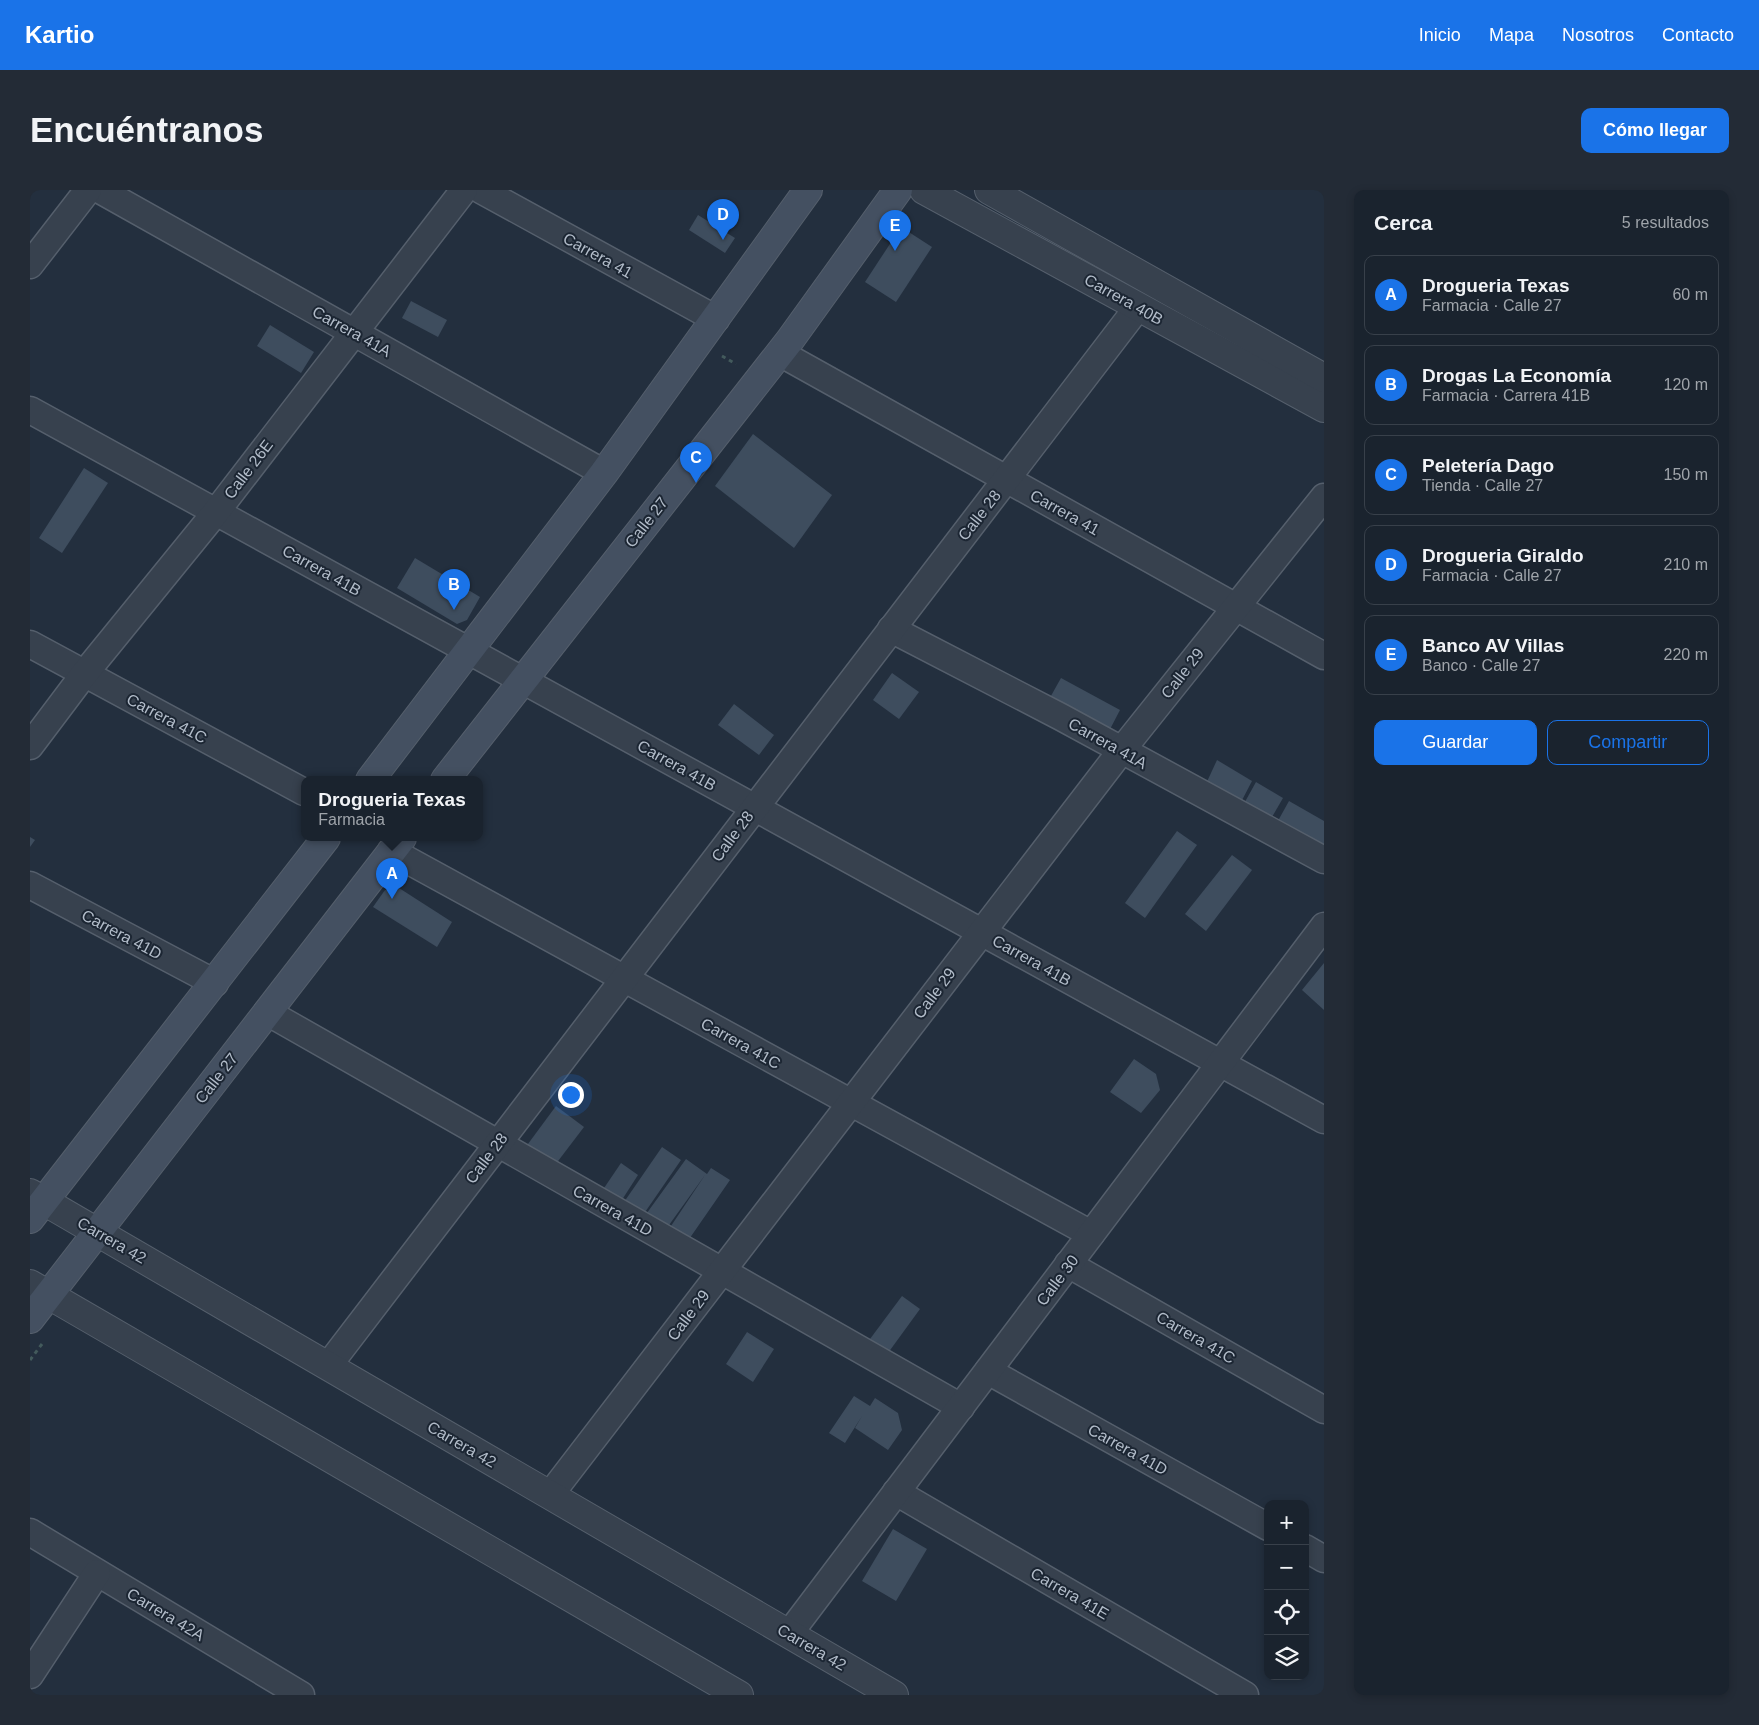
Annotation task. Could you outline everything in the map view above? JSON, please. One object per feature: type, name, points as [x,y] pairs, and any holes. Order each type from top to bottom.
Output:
[{"type":"main road","points":[[373,776],[604,473],[808,190]]},
{"type":"main road","name":"Calle 27","points":[[448,776],[780,353],[898,190]]},
{"type":"main road","points":[[35,1204],[215,983],[324,841]]},
{"type":"main road","name":"Calle 27","points":[[30,1319],[40,1289],[97,1232],[396,845]]},
{"type":"street","points":[[30,265],[88,190]]},
{"type":"street","name":"Carrera 41A","points":[[100,190],[604,473]]},
{"type":"street","name":"Calle 26E","points":[[30,746],[85,673],[216,512],[464,190]]},
{"type":"street","name":"Carrera 41","points":[[481,190],[716,320]]},
{"type":"street","name":"Carrera 40B","points":[[924,190],[1324,408]]},
{"type":"street","name":"Carrera 40B","points":[[988,190],[1324,378]]},
{"type":"street","name":"Calle 28","points":[[328,1366],[1138,307]]},
{"type":"street","name":"Carrera 41","points":[[780,353],[1324,656]]},
{"type":"street","name":"Carrera 41B","points":[[30,410],[1324,1120]]},
{"type":"street","name":"Calle 29","points":[[550,1495],[1121,751],[1324,497]]},
{"type":"street","name":"Carrera 41A","points":[[891,629],[1324,860]]},
{"type":"street","name":"Carrera 41C","points":[[30,644],[301,790]]},
{"type":"street","name":"Carrera 41C","points":[[396,845],[624,979],[1091,1234]]},
{"type":"street","name":"Carrera 41D","points":[[30,885],[215,983]]},
{"type":"street","name":"Calle 30","points":[[789,1634],[1219,1062],[1324,926]]},
{"type":"street","name":"Carrera 41D","points":[[267,1012],[961,1407]]},
{"type":"street","name":"Carrera 42","points":[[35,1204],[97,1232],[894,1695]]},
{"type":"street","name":"Carrera 41C","points":[[1068,1264],[1324,1410]]},
{"type":"street","points":[[40,1289],[739,1695]]},
{"type":"street","name":"Carrera 41D","points":[[988,1371],[1264,1525]]},
{"type":"street","name":"Carrera 41E","points":[[896,1492],[1244,1695]]},
{"type":"street","name":"Carrera 42A","points":[[30,1532],[301,1695]]},
{"type":"street","points":[[1309,1550],[1324,1559]]},
{"type":"street","points":[[30,1675],[97,1573]]},
{"type":"building","points":[[698,215],[735,238],[725,253],[689,230]]},
{"type":"building","points":[[901,227],[932,247],[896,302],[865,282]]},
{"type":"building","points":[[411,301],[447,320],[438,337],[402,318]]},
{"type":"building","points":[[270,325],[314,352],[301,373],[257,346]]},
{"type":"building","points":[[753,434],[832,495],[794,548],[715,486]]},
{"type":"building","points":[[84,468],[108,483],[62,553],[39,538]]},
{"type":"building","points":[[415,558],[480,597],[467,620],[457,624],[397,588]]},
{"type":"building","points":[[892,673],[919,692],[899,719],[873,700]]},
{"type":"building","points":[[1061,678],[1120,710],[1107,735],[1047,703]]},
{"type":"building","points":[[734,704],[774,735],[759,755],[718,725]]},
{"type":"building","points":[[1217,760],[1252,781],[1239,806],[1205,786]]},
{"type":"building","points":[[1256,782],[1283,798],[1268,824],[1241,809]]},
{"type":"building","points":[[1289,801],[1324,821],[1324,856],[1274,828]]},
{"type":"building","points":[[1177,831],[1197,845],[1145,918],[1125,903]]},
{"type":"building","points":[[30,837],[35,840],[30,847]]},
{"type":"building","points":[[1232,855],[1252,870],[1206,931],[1185,914]]},
{"type":"building","points":[[399,888],[452,922],[437,947],[373,907],[385,890]]},
{"type":"building","points":[[1324,963],[1324,1010],[1302,990]]},
{"type":"building","points":[[1134,1059],[1156,1074],[1160,1090],[1141,1113],[1110,1092]]},
{"type":"building","points":[[556,1106],[584,1127],[552,1169],[525,1148]]},
{"type":"building","points":[[662,1147],[681,1160],[641,1218],[622,1205]]},
{"type":"building","points":[[686,1159],[707,1174],[711,1168],[730,1180],[685,1245],[667,1232],[705,1175],[664,1232],[644,1217]]},
{"type":"building","points":[[621,1163],[638,1175],[618,1206],[600,1194]]},
{"type":"building","points":[[902,1296],[920,1309],[888,1353],[870,1339]]},
{"type":"building","points":[[747,1332],[774,1349],[753,1382],[726,1364]]},
{"type":"building","points":[[854,1396],[870,1406],[875,1398],[898,1413],[902,1430],[888,1450],[855,1428],[862,1416],[845,1443],[829,1433]]},
{"type":"building","points":[[893,1529],[927,1549],[896,1601],[862,1581]]},
{"type":"place","name":"Drogueria Giraldo","points":[[723,240]]},
{"type":"place","name":"Banco AV Villas","points":[[895,251]]},
{"type":"place","name":"Peletería Dago","points":[[696,483]]},
{"type":"place","name":"Drogas La Economía","points":[[454,610]]},
{"type":"place","name":"Drogueria Texas","points":[[392,899]]}]
